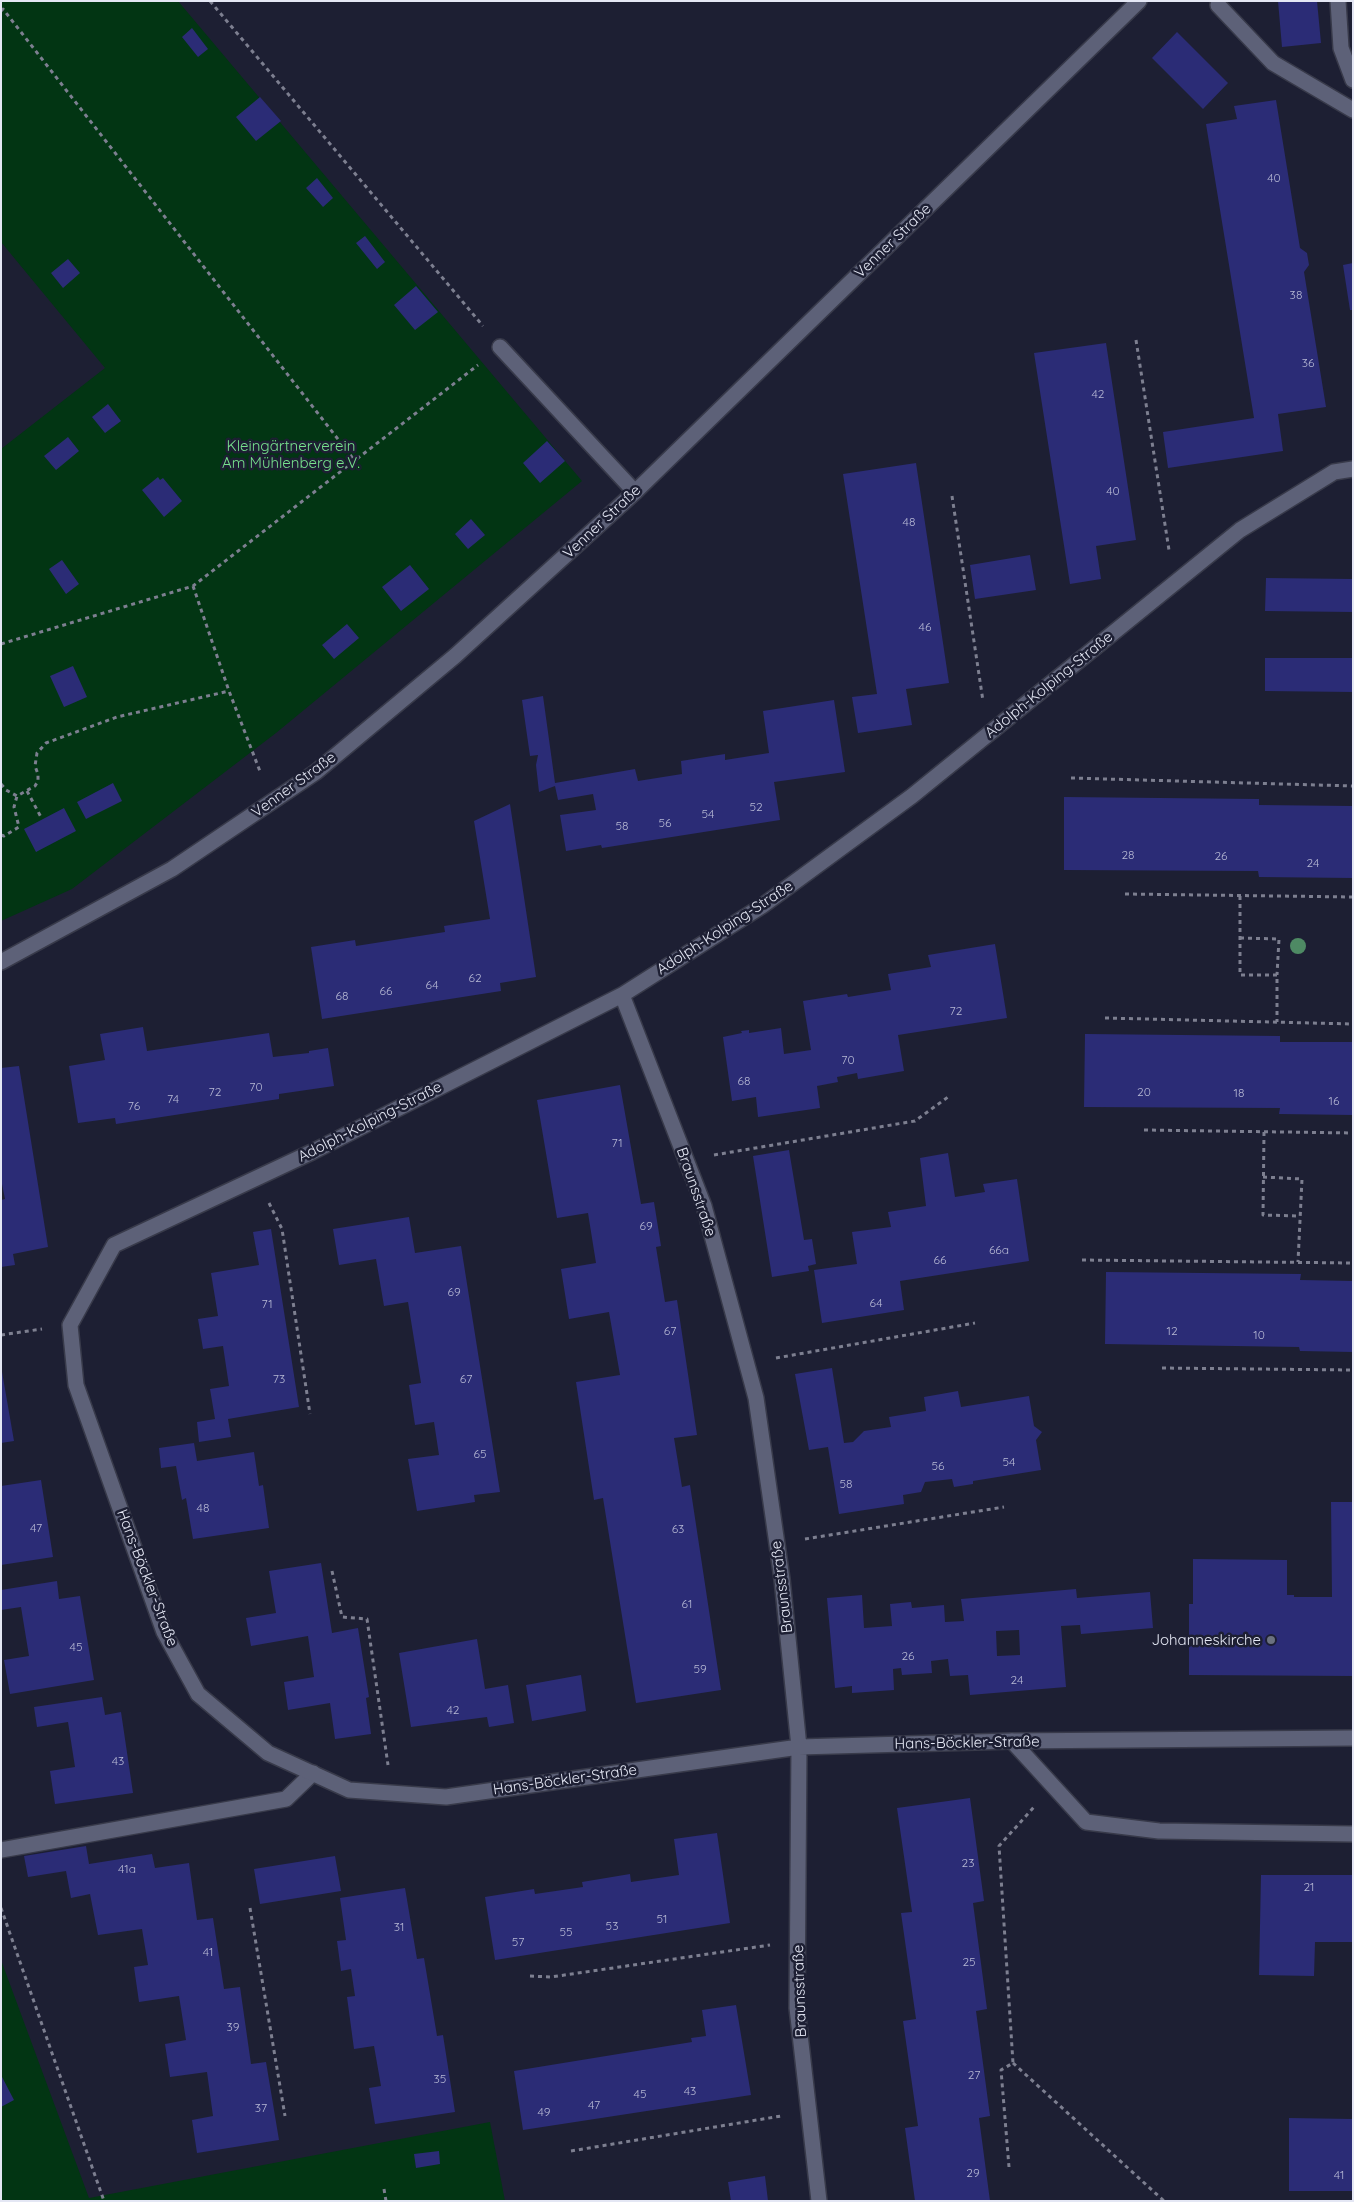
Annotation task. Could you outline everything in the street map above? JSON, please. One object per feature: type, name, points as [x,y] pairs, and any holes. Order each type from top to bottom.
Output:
[{"type":"street","name":"Venner Straße","points":[[1,962],[172,869],[316,772],[455,656],[635,492],[1139,1]]},
{"type":"street","points":[[1338,1],[1341,48],[1353,80]]},
{"type":"street","points":[[1218,5],[1273,63],[1353,110]]},
{"type":"street","points":[[500,347],[635,492]]},
{"type":"street","name":"Adolph-Kolping-Straße","points":[[70,1325],[114,1245],[257,1178],[622,995],[762,906],[912,796],[1240,530],[1334,472],[1353,469]]},
{"type":"street","name":"Braunsstraße","points":[[622,995],[704,1206],[756,1398],[777,1544],[799,1747],[797,2008],[819,2201]]},
{"type":"street","name":"Hans-Böckler-Straße","points":[[70,1325],[76,1385],[164,1632],[198,1694],[268,1753],[349,1790],[446,1797],[799,1747],[1012,1741],[1353,1738]]},
{"type":"street","points":[[1012,1741],[1086,1822],[1159,1831],[1353,1834]]},
{"type":"street","points":[[1,1850],[286,1799],[313,1773]]},
{"type":"path","points":[[1,644],[194,586],[500,347],[210,1]]},
{"type":"path","points":[[1,11],[4,9],[355,461]]},
{"type":"path","points":[[1136,340],[1174,584]]},
{"type":"path","points":[[952,496],[988,734]]},
{"type":"path","points":[[194,586],[229,691],[270,802]]},
{"type":"path","points":[[1,835],[4,836],[18,827],[14,807],[17,796],[27,791],[38,781],[35,766],[38,753],[46,743],[117,717],[229,691]]},
{"type":"path","points":[[1071,778],[1353,786]]},
{"type":"path","points":[[1,784],[6,790],[17,796]]},
{"type":"path","points":[[27,791],[42,819]]},
{"type":"path","points":[[1125,894],[1353,897]]},
{"type":"path","points":[[1240,896],[1240,975],[1277,975]]},
{"type":"path","points":[[1240,938],[1279,939],[1277,1022]]},
{"type":"path","points":[[1105,1018],[1353,1024]]},
{"type":"path","points":[[686,1159],[916,1120],[948,1097]]},
{"type":"path","points":[[1144,1130],[1353,1133]]},
{"type":"path","points":[[1264,1132],[1263,1215],[1300,1216]]},
{"type":"path","points":[[1263,1177],[1302,1178],[1298,1262]]},
{"type":"path","points":[[257,1178],[282,1229],[310,1414]]},
{"type":"path","points":[[1082,1260],[1353,1263]]},
{"type":"path","points":[[746,1363],[975,1323]]},
{"type":"path","points":[[1,1335],[70,1325]]},
{"type":"path","points":[[1162,1368],[1353,1370]]},
{"type":"path","points":[[777,1544],[1004,1507]]},
{"type":"path","points":[[332,1571],[342,1617],[366,1619],[392,1793]]},
{"type":"path","points":[[1053,1786],[999,1846],[1013,2064],[1164,2201]]},
{"type":"path","points":[[1,1908],[104,2201]]},
{"type":"path","points":[[250,1908],[285,2116]]},
{"type":"path","points":[[530,1976],[551,1977],[798,1941]]},
{"type":"path","points":[[1009,2167],[1000,2070],[1013,2064]]},
{"type":"path","points":[[571,2150],[809,2111]]},
{"type":"path","points":[[384,2189],[386,2201]]},
{"type":"green space","name":"Kleingärtnerverein Am Mühlenberg e.V.","points":[[1,1],[178,1],[582,481],[276,733],[72,889],[1,921],[1,449],[105,368],[1,242]]},
{"type":"green space","points":[[1,1960],[89,2198],[490,2122],[505,2201],[1,2201]]},
{"type":"building","points":[[1278,1],[1317,1],[1321,43],[1282,47]]},
{"type":"building","points":[[192,28],[208,49],[198,57],[182,37]]},
{"type":"building","points":[[1177,32],[1228,83],[1203,109],[1152,58]]},
{"type":"building","points":[[260,97],[281,121],[256,141],[236,117]]},
{"type":"building","points":[[1276,100],[1300,248],[1307,253],[1309,265],[1304,272],[1326,407],[1278,414],[1283,451],[1168,468],[1163,432],[1254,418],[1206,124],[1237,119],[1234,106]]},
{"type":"building","points":[[317,178],[333,198],[323,207],[306,188]]},
{"type":"building","points":[[365,236],[385,262],[377,269],[356,243]]},
{"type":"building","points":[[68,259],[80,273],[63,288],[51,273]]},
{"type":"building","points":[[1353,263],[1353,310],[1350,310],[1343,265]]},
{"type":"building","points":[[416,286],[438,312],[415,330],[394,305]]},
{"type":"building","points":[[1106,343],[1136,540],[1096,546],[1101,579],[1070,584],[1034,353]]},
{"type":"building","points":[[108,404],[121,421],[105,433],[92,417]]},
{"type":"building","points":[[68,437],[79,451],[56,470],[44,456]]},
{"type":"building","points":[[547,441],[565,461],[540,483],[523,463]]},
{"type":"building","points":[[916,463],[949,683],[906,689],[912,725],[858,733],[852,697],[877,694],[843,474]]},
{"type":"building","points":[[158,477],[160,480],[163,478],[182,501],[164,517],[142,490]]},
{"type":"building","points":[[471,519],[485,535],[468,549],[455,534]]},
{"type":"building","points":[[1030,555],[1036,590],[975,599],[970,565]]},
{"type":"building","points":[[62,560],[79,584],[66,594],[49,569]]},
{"type":"building","points":[[410,565],[429,589],[401,611],[382,587]]},
{"type":"building","points":[[1266,578],[1353,579],[1353,612],[1265,611]]},
{"type":"building","points":[[347,624],[359,638],[334,659],[322,645]]},
{"type":"building","points":[[1265,658],[1353,658],[1353,692],[1265,691]]},
{"type":"building","points":[[73,666],[87,697],[64,707],[50,676]]},
{"type":"building","points":[[543,696],[555,783],[635,769],[638,781],[682,774],[681,761],[725,754],[725,760],[769,753],[763,711],[834,700],[845,772],[774,782],[780,820],[602,848],[601,845],[566,851],[560,815],[596,810],[593,794],[558,800],[555,786],[539,792],[536,765],[538,755],[530,756],[522,700]]},
{"type":"building","points":[[113,783],[122,801],[86,819],[77,802]]},
{"type":"building","points":[[1064,797],[1259,799],[1259,805],[1353,806],[1353,878],[1259,877],[1258,871],[1064,870]]},
{"type":"building","points":[[510,804],[536,977],[500,983],[501,991],[322,1019],[311,947],[355,940],[356,946],[445,932],[444,926],[490,919],[474,821]]},
{"type":"building","points":[[64,808],[76,831],[36,852],[24,829]]},
{"type":"building","points":[[995,944],[1007,1018],[898,1035],[904,1071],[858,1079],[857,1073],[837,1077],[838,1082],[817,1086],[820,1108],[758,1117],[756,1097],[732,1101],[723,1037],[742,1033],[741,1031],[749,1030],[749,1033],[781,1028],[784,1054],[811,1050],[803,1001],[847,994],[848,997],[891,990],[888,974],[931,967],[928,955]]},
{"type":"building","points":[[143,1027],[147,1051],[269,1033],[273,1057],[309,1053],[309,1051],[328,1048],[334,1086],[279,1094],[279,1099],[116,1124],[115,1118],[78,1123],[69,1066],[105,1060],[100,1034]]},
{"type":"building","points":[[1085,1034],[1280,1036],[1280,1042],[1353,1042],[1353,1115],[1279,1114],[1280,1108],[1084,1107]]},
{"type":"building","points":[[19,1066],[48,1247],[13,1254],[15,1265],[1,1267],[1,1200],[5,1199],[1,1179],[1,1068]]},
{"type":"building","points":[[620,1085],[641,1204],[654,1202],[661,1246],[656,1247],[665,1302],[677,1300],[697,1435],[674,1438],[682,1487],[690,1485],[721,1690],[636,1703],[603,1498],[594,1500],[576,1382],[620,1375],[609,1312],[569,1319],[561,1269],[596,1263],[588,1213],[557,1218],[537,1100]]},
{"type":"building","points":[[789,1150],[804,1240],[812,1239],[816,1264],[808,1266],[809,1271],[772,1277],[753,1156]]},
{"type":"building","points":[[948,1153],[955,1197],[985,1192],[983,1184],[1017,1179],[1029,1261],[900,1281],[904,1310],[822,1323],[814,1270],[857,1264],[852,1232],[891,1227],[888,1212],[926,1206],[920,1158]]},
{"type":"building","points":[[409,1217],[415,1253],[461,1246],[500,1492],[474,1495],[475,1502],[417,1511],[408,1459],[439,1455],[434,1422],[415,1425],[409,1385],[421,1383],[408,1302],[384,1306],[376,1259],[339,1265],[333,1229]]},
{"type":"building","points":[[271,1229],[299,1407],[228,1419],[231,1437],[199,1442],[197,1422],[215,1419],[210,1389],[229,1386],[223,1346],[203,1349],[198,1319],[218,1316],[211,1273],[259,1265],[253,1232]]},
{"type":"building","points":[[1106,1272],[1301,1274],[1300,1280],[1353,1281],[1353,1352],[1300,1351],[1299,1347],[1105,1344]]},
{"type":"building","points":[[1,1366],[14,1441],[1,1443]]},
{"type":"building","points":[[832,1368],[844,1443],[853,1442],[864,1431],[891,1427],[889,1417],[926,1411],[924,1397],[958,1391],[961,1407],[1029,1396],[1034,1426],[1042,1432],[1036,1440],[1041,1470],[973,1481],[973,1484],[954,1487],[952,1479],[925,1482],[921,1492],[903,1495],[904,1504],[839,1514],[828,1447],[809,1450],[795,1374]]},
{"type":"building","points":[[194,1443],[197,1461],[254,1452],[259,1486],[263,1485],[269,1528],[193,1539],[186,1498],[182,1500],[176,1466],[161,1468],[159,1448]]},
{"type":"building","points":[[41,1480],[53,1557],[1,1565],[1,1486]]},
{"type":"building","name":"Johanneskirche","points":[[1331,1502],[1353,1502],[1353,1676],[1189,1675],[1189,1604],[1193,1604],[1193,1559],[1287,1560],[1287,1595],[1294,1595],[1294,1597],[1332,1597]]},
{"type":"building","points":[[321,1563],[332,1633],[358,1628],[369,1697],[366,1698],[371,1734],[335,1739],[330,1703],[288,1710],[284,1682],[314,1677],[308,1636],[251,1646],[246,1618],[276,1613],[269,1571]]},
{"type":"building","points":[[57,1581],[59,1599],[80,1596],[94,1680],[10,1694],[4,1660],[29,1656],[21,1607],[1,1610],[1,1590]]},
{"type":"building","points":[[1076,1589],[1077,1598],[1150,1592],[1153,1628],[1081,1634],[1080,1625],[1061,1626],[1066,1687],[970,1695],[968,1675],[950,1676],[948,1659],[931,1661],[932,1673],[902,1675],[901,1668],[893,1669],[894,1690],[852,1693],[852,1686],[835,1688],[827,1598],[862,1595],[864,1628],[892,1626],[890,1604],[911,1602],[912,1608],[944,1605],[945,1622],[964,1621],[961,1599]],"holes":[[[1019,1630],[1020,1655],[997,1656],[996,1631]]]},
{"type":"building","points":[[477,1639],[485,1689],[508,1685],[514,1723],[489,1727],[487,1717],[411,1727],[399,1653]]},
{"type":"building","points":[[581,1675],[586,1711],[532,1721],[526,1685]]},
{"type":"building","points":[[102,1697],[105,1715],[121,1712],[133,1793],[55,1804],[50,1771],[75,1767],[68,1722],[37,1727],[34,1707]]},
{"type":"building","points":[[970,1798],[984,1901],[973,1903],[987,2009],[976,2011],[990,2116],[979,2118],[990,2201],[915,2201],[905,2128],[918,2126],[903,2021],[916,2019],[901,1913],[912,1912],[897,1808]]},
{"type":"building","points":[[717,1833],[730,1923],[495,1960],[485,1897],[534,1889],[535,1894],[583,1887],[582,1882],[630,1874],[631,1882],[679,1875],[674,1839]]},
{"type":"building","points":[[86,1846],[89,1864],[152,1854],[155,1868],[189,1863],[197,1920],[213,1918],[224,1989],[240,1987],[251,2064],[266,2062],[279,2140],[197,2153],[192,2120],[213,2116],[207,2072],[170,2077],[165,2044],[186,2040],[179,1996],[139,2002],[134,1967],[148,1965],[142,1929],[98,1935],[90,1894],[71,1898],[66,1871],[28,1877],[24,1856]]},
{"type":"building","points":[[335,1856],[341,1891],[260,1904],[254,1869]]},
{"type":"building","points":[[1261,1875],[1353,1875],[1353,1942],[1315,1942],[1314,1976],[1259,1975]]},
{"type":"building","points":[[405,1888],[417,1959],[424,1958],[437,2036],[443,2035],[455,2112],[375,2124],[369,2088],[381,2086],[374,2046],[354,2049],[347,1997],[355,1996],[351,1969],[341,1971],[337,1941],[346,1940],[340,1898]]},
{"type":"building","points":[[736,2005],[751,2095],[523,2130],[514,2071],[692,2042],[691,2038],[706,2036],[702,2010]]},
{"type":"building","points":[[1,2075],[14,2100],[1,2107]]},
{"type":"building","points":[[1289,2118],[1353,2119],[1353,2191],[1289,2191]]},
{"type":"building","points":[[439,2151],[440,2164],[416,2168],[414,2154]]},
{"type":"building","points":[[765,2176],[768,2201],[731,2201],[728,2182]]},
{"type":"place","name":"Johanneskirche","points":[[1271,1640]]}]
